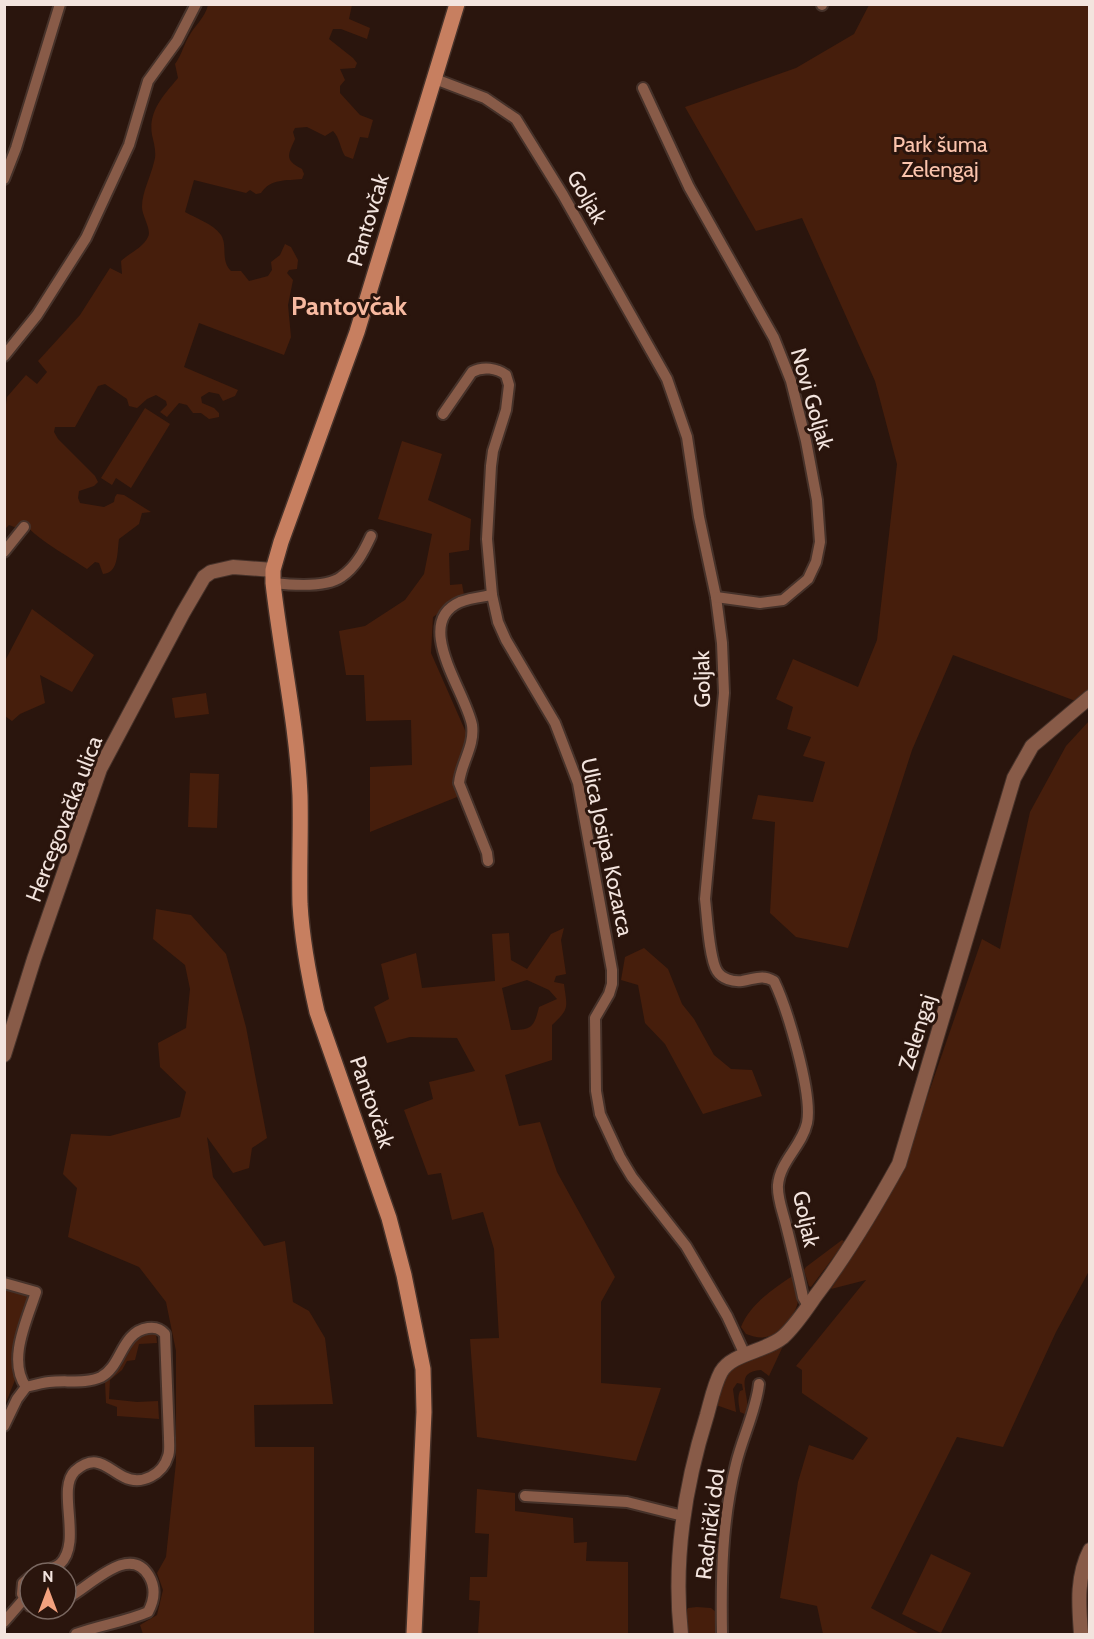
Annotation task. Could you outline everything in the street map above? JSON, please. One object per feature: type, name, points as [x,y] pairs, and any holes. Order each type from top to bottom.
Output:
[{"type":"main road","name":"Pantovčak","points":[[414,1635],[424,1412],[423,1369],[389,1218],[317,1012],[312,988],[300,905],[300,796],[297,752],[273,576],[280,542],[357,332],[457,4]]},
{"type":"street","points":[[4,179],[60,4]]},
{"type":"street","points":[[4,356],[37,315],[86,238],[129,145],[148,81],[177,41],[196,4]]},
{"type":"street","name":"Goljak","points":[[435,79],[485,98],[516,119],[563,195],[667,379],[687,437],[722,643],[724,693],[705,899],[708,929],[716,970],[722,977],[730,981],[741,981],[761,976],[774,981],[780,993],[800,1062],[808,1106],[807,1123],[781,1172],[778,1193],[803,1297],[808,1306]]},
{"type":"street","name":"Novi Goljak","points":[[643,88],[689,187],[774,338],[791,381],[806,441],[817,500],[820,542],[816,562],[808,579],[783,600],[760,603],[716,597]]},
{"type":"street","name":"Ulica Josipa Kozarca","points":[[443,414],[472,372],[478,369],[493,369],[506,375],[509,385],[506,410],[493,451],[491,466],[487,539],[492,596],[498,622],[506,640],[555,723],[567,750],[582,800],[612,970],[609,994],[595,1018],[596,1091],[600,1114],[632,1178],[686,1246],[727,1316],[745,1355]]},
{"type":"street","points":[[4,552],[24,527]]},
{"type":"street","points":[[273,576],[304,587],[340,578],[359,559],[371,536]]},
{"type":"street","name":"Hercegovačka ulica","points":[[4,1055],[26,981],[100,769],[183,613],[204,576],[211,572],[233,567],[273,576]]},
{"type":"street","points":[[488,861],[488,853],[459,783],[460,772],[471,744],[472,727],[465,702],[442,649],[440,631],[442,620],[452,607],[469,599],[492,596]]},
{"type":"street","name":"Zelengaj","points":[[681,1635],[678,1612],[683,1516],[700,1436],[718,1380],[729,1363],[765,1348],[783,1337],[846,1255],[899,1164],[1014,778],[1032,746],[1089,697]]},
{"type":"street","points":[[4,1283],[36,1292],[17,1363],[19,1378],[26,1387]]},
{"type":"street","points":[[4,1426],[17,1399],[26,1387],[98,1378],[108,1372],[129,1337],[142,1329],[153,1327],[161,1329],[165,1334],[169,1438],[169,1455],[165,1464],[161,1472],[146,1479],[137,1480],[125,1478],[105,1464],[95,1462],[75,1472],[68,1485],[70,1542],[67,1555],[62,1561]]},
{"type":"street","name":"Radnički dol","points":[[722,1635],[724,1529],[736,1463],[759,1384]]},
{"type":"street","points":[[525,1496],[627,1503],[683,1516]]},
{"type":"street","points":[[1081,1635],[1079,1589],[1089,1550]]},
{"type":"street","points":[[76,1635],[136,1617],[148,1612],[153,1603],[152,1581],[145,1569],[136,1564],[123,1563],[105,1572],[78,1593]]},
{"type":"street","points":[[4,1622],[18,1610]]},
{"type":"green space","points":[[208,5],[352,5],[349,19],[370,28],[367,39],[341,29],[333,29],[329,39],[357,63],[355,68],[340,69],[345,80],[340,86],[340,93],[360,115],[373,120],[368,138],[360,137],[353,159],[345,156],[333,131],[325,136],[307,127],[295,128],[293,132],[295,139],[289,157],[292,163],[302,169],[304,174],[302,179],[274,183],[261,193],[256,194],[250,190],[246,193],[194,180],[185,212],[209,224],[221,235],[226,262],[231,271],[241,271],[249,281],[268,276],[272,270],[271,262],[280,255],[285,244],[291,247],[298,260],[297,269],[289,270],[287,273],[293,280],[288,305],[291,337],[284,355],[199,323],[184,367],[238,390],[235,396],[223,401],[219,394],[209,392],[201,397],[202,403],[214,408],[219,413],[219,417],[209,419],[201,413],[193,413],[187,405],[179,403],[167,417],[160,412],[167,405],[166,401],[156,395],[137,408],[129,406],[127,399],[105,384],[98,386],[75,427],[55,427],[54,432],[58,439],[95,476],[98,482],[94,486],[79,491],[80,503],[104,507],[114,502],[117,494],[124,495],[151,512],[142,513],[139,524],[119,539],[115,566],[108,573],[103,574],[99,563],[95,562],[87,569],[34,534],[23,521],[17,528],[9,525],[5,529],[5,540],[4,419],[7,397],[26,375],[37,384],[47,372],[38,361],[80,315],[110,268],[122,274],[121,261],[146,241],[149,231],[142,207],[143,196],[155,159],[152,118],[158,104],[178,78],[175,64]]},
{"type":"green space","name":"Park šuma Zelengaj","points":[[869,5],[1089,5],[1089,706],[953,655],[912,750],[848,948],[796,937],[770,913],[775,822],[752,819],[758,795],[813,802],[825,762],[803,756],[811,737],[787,729],[793,707],[776,699],[793,659],[858,687],[877,640],[897,464],[875,381],[802,218],[756,231],[685,107],[796,68],[854,34]]},
{"type":"green space","points":[[145,408],[170,424],[131,488],[116,478],[112,485],[101,478]]},
{"type":"green space","points":[[402,441],[442,454],[428,500],[471,519],[469,550],[449,553],[450,585],[462,584],[464,595],[433,617],[431,653],[468,737],[457,797],[370,832],[370,767],[412,765],[411,720],[366,721],[364,675],[346,675],[339,631],[365,626],[405,600],[424,574],[432,534],[378,519]]},
{"type":"green space","points":[[32,609],[94,655],[72,692],[40,675],[45,703],[20,714],[12,721],[5,716],[5,661]]},
{"type":"green space","points":[[206,693],[209,714],[175,718],[172,698]]},
{"type":"green space","points":[[1089,721],[1089,1271],[1056,1332],[1003,1447],[957,1437],[871,1608],[920,1634],[823,1634],[817,1606],[780,1598],[798,1482],[809,1445],[853,1460],[868,1438],[802,1393],[802,1370],[796,1366],[866,1280],[831,1289],[876,1219],[904,1164],[982,939],[1000,949],[1030,812],[1066,746]]},
{"type":"green space","points":[[190,773],[219,774],[217,828],[188,827]]},
{"type":"green space","points":[[156,909],[191,915],[226,954],[246,1027],[267,1138],[252,1148],[249,1168],[233,1173],[207,1137],[213,1177],[264,1246],[285,1241],[293,1302],[309,1311],[325,1338],[333,1404],[254,1405],[255,1447],[314,1447],[314,1634],[143,1634],[140,1625],[157,1615],[163,1590],[157,1573],[166,1557],[176,1462],[176,1351],[166,1302],[139,1267],[68,1237],[77,1188],[63,1174],[71,1134],[110,1136],[180,1117],[186,1092],[160,1067],[158,1043],[186,1028],[190,989],[185,965],[153,939]]},
{"type":"green space","points":[[564,928],[561,940],[566,974],[556,976],[554,982],[564,984],[566,1007],[552,1025],[552,1060],[505,1075],[519,1126],[540,1122],[557,1172],[615,1277],[601,1302],[601,1383],[661,1388],[636,1461],[477,1437],[470,1339],[499,1338],[494,1249],[483,1212],[452,1220],[441,1173],[428,1175],[404,1110],[433,1099],[429,1082],[475,1071],[457,1038],[410,1037],[387,1043],[374,1007],[389,999],[381,964],[416,953],[422,988],[495,981],[492,934],[509,933],[511,960],[527,969],[551,934]],"holes":[[[527,980],[549,990],[557,999],[539,1007],[531,1026],[511,1030],[502,988]]]},
{"type":"green space","points":[[644,948],[668,969],[682,1004],[694,1019],[714,1055],[731,1069],[752,1070],[762,1096],[703,1114],[665,1044],[645,1023],[638,985],[621,980],[625,957]]},
{"type":"green space","points":[[842,1240],[845,1242],[811,1287],[809,1286],[804,1270],[806,1267]]},
{"type":"green space","points":[[794,1275],[798,1299],[795,1310],[788,1321],[770,1336],[758,1337],[746,1334],[741,1327],[750,1311],[771,1291]]},
{"type":"green space","points":[[5,1289],[29,1297],[14,1348],[15,1380],[5,1405]]},
{"type":"green space","points":[[150,1333],[156,1334],[157,1343],[139,1344],[135,1360],[127,1361],[122,1370],[110,1380],[109,1399],[137,1402],[158,1401],[159,1419],[117,1416],[117,1407],[106,1403],[105,1382],[121,1366],[136,1340]]},
{"type":"green space","points":[[783,1346],[769,1376],[761,1370],[747,1375],[745,1385],[747,1415],[740,1412],[738,1402],[740,1391],[743,1390],[742,1384],[737,1383],[733,1389],[736,1412],[716,1405],[724,1381],[732,1370]]},
{"type":"green space","points":[[477,1489],[515,1493],[515,1511],[573,1518],[574,1543],[587,1542],[586,1561],[628,1562],[628,1634],[478,1634],[480,1601],[469,1600],[470,1577],[487,1577],[489,1534],[475,1533]]},
{"type":"green space","points":[[931,1554],[971,1573],[941,1633],[902,1614]]},
{"type":"green space","points":[[688,1608],[711,1608],[717,1613],[720,1634],[687,1634],[685,1612]]},
{"type":"district","name":"Pantovčak","points":[[349,306]]}]
